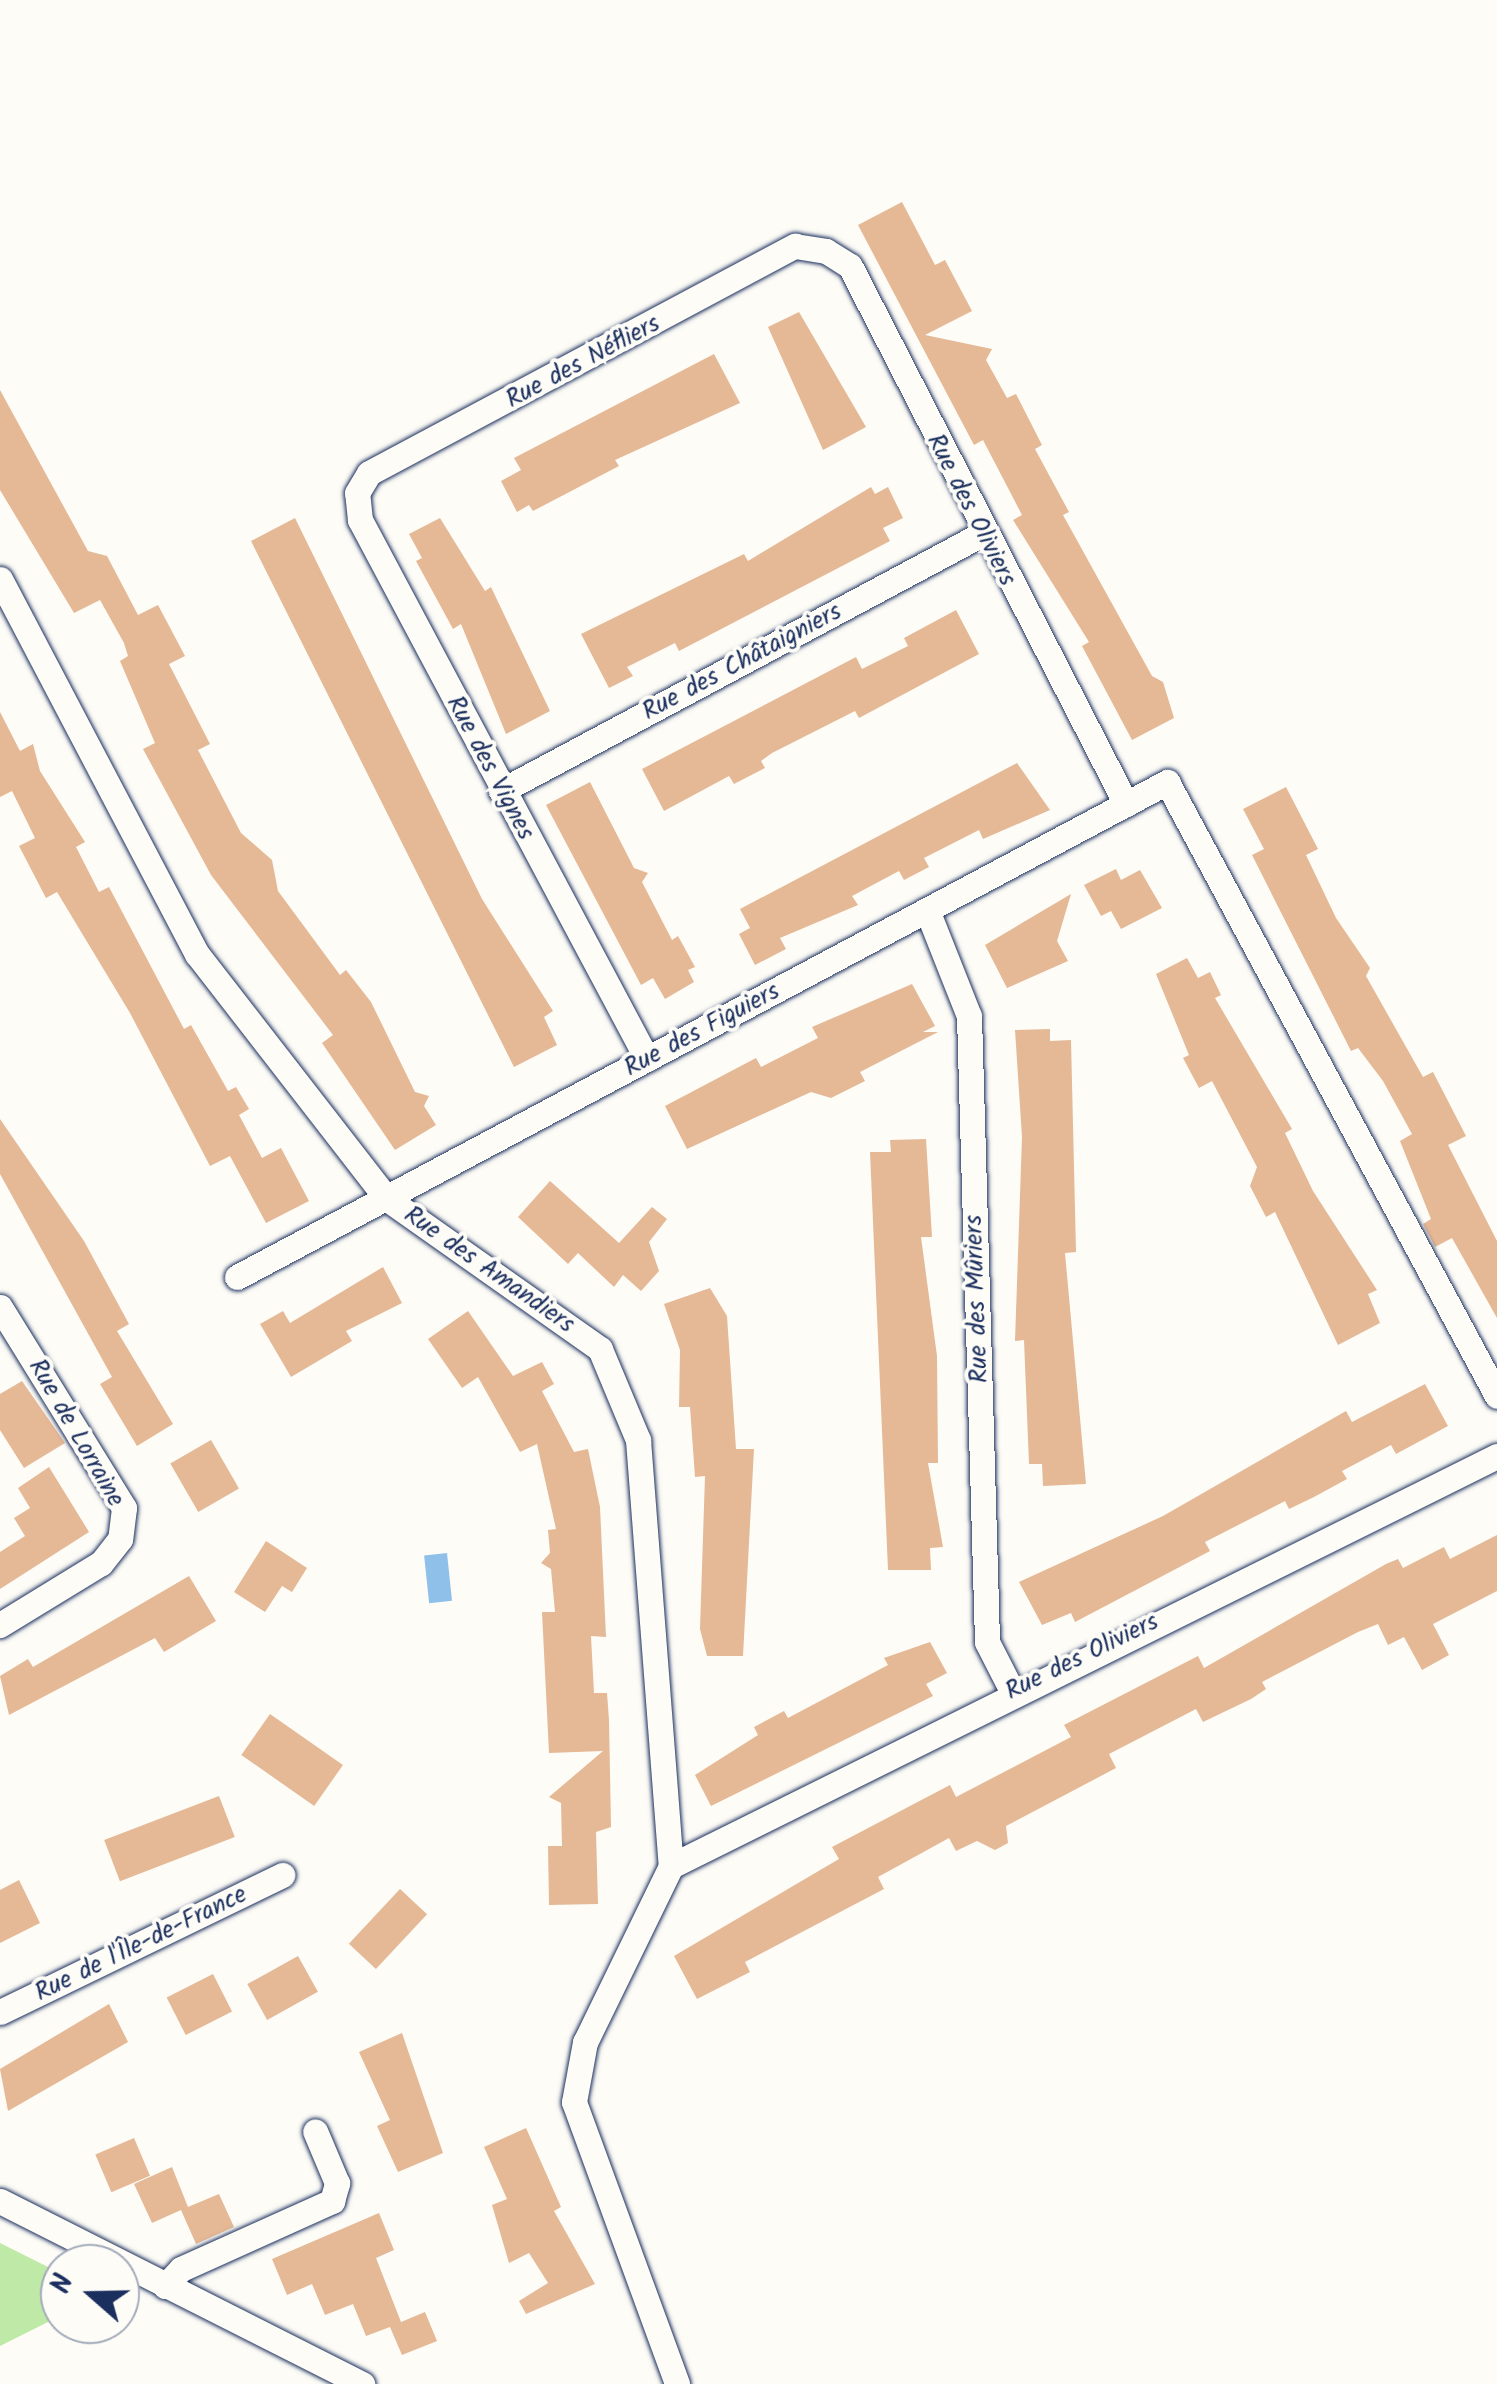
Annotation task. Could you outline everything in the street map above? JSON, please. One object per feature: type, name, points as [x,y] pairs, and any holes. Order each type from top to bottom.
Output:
[{"type":"street","name":"Rue des Néfliers","points":[[369,473],[795,246]]},
{"type":"street","name":"Rue des Oliviers","points":[[795,246],[826,250],[850,266],[982,534],[1126,804]]},
{"type":"street","name":"Rue des Vignes","points":[[369,473],[356,493],[360,520],[501,791],[648,1059]]},
{"type":"street","name":"Rue des Châtaigniers","points":[[501,791],[982,534]]},
{"type":"street","name":"Rue des Amandiers","points":[[0,579],[197,954],[386,1198],[600,1349],[638,1440],[670,1866]]},
{"type":"street","name":"Rue des Figuiers","points":[[237,1278],[1167,782],[1497,1396]]},
{"type":"street","name":"Rue des Mûriers","points":[[927,910],[969,1016],[987,1642],[1012,1691]]},
{"type":"street","name":"Rue de Lorraine","points":[[0,1308],[124,1508],[120,1539],[102,1563],[0,1625]]},
{"type":"street","name":"Rue des Oliviers","points":[[670,1866],[1012,1691],[1497,1456]]},
{"type":"street","points":[[670,1866],[585,2042],[574,2102],[677,2384]]},
{"type":"street","name":"Rue de l'Île-de-France","points":[[0,2012],[282,1876]]},
{"type":"street","points":[[165,2286],[181,2269],[332,2201],[337,2183],[315,2131]]},
{"type":"street","points":[[0,2201],[362,2384]]},
{"type":"green space","points":[[0,2243],[40,2263],[40,2326],[0,2346]]},
{"type":"water","points":[[447,1553],[452,1601],[429,1603],[424,1555]]},
{"type":"building","points":[[902,202],[935,265],[945,260],[972,311],[925,335],[992,349],[986,360],[1007,398],[1016,394],[1042,445],[1035,449],[1069,512],[1063,515],[1152,676],[1163,682],[1174,718],[1132,740],[1082,646],[1089,642],[1013,520],[1022,515],[983,440],[974,445],[858,225]]},
{"type":"building","points":[[799,312],[866,427],[823,450],[768,327]]},
{"type":"building","points":[[714,354],[740,403],[615,460],[619,466],[533,511],[529,505],[517,512],[501,481],[521,470],[514,458]]},
{"type":"building","points":[[0,390],[88,551],[107,556],[138,615],[158,605],[185,656],[169,664],[210,744],[198,750],[241,833],[272,860],[278,891],[340,975],[346,970],[371,1002],[415,1092],[429,1096],[424,1106],[436,1125],[395,1150],[322,1043],[333,1035],[211,875],[143,749],[155,743],[120,661],[128,656],[124,643],[100,600],[74,613],[0,490]]},
{"type":"building","points":[[871,487],[875,494],[888,487],[903,518],[883,528],[890,541],[679,651],[675,643],[627,667],[633,676],[609,688],[581,634],[744,554],[748,561]]},
{"type":"building","points":[[295,518],[482,899],[553,1011],[544,1017],[557,1045],[514,1067],[251,541]]},
{"type":"building","points":[[440,518],[485,591],[491,587],[550,711],[506,734],[461,624],[453,629],[416,561],[422,558],[409,534]]},
{"type":"building","points":[[956,610],[979,654],[859,718],[855,711],[772,753],[761,761],[765,768],[734,784],[729,776],[664,811],[642,769],[856,657],[862,669],[908,646],[904,638]]},
{"type":"building","points":[[0,712],[20,751],[33,744],[40,771],[85,842],[76,847],[99,892],[109,887],[184,1029],[191,1025],[228,1091],[236,1087],[249,1109],[239,1115],[262,1158],[281,1148],[309,1201],[266,1223],[230,1156],[210,1166],[130,1013],[57,892],[46,898],[19,846],[35,838],[12,791],[0,797]]},
{"type":"building","points":[[1017,763],[1050,810],[983,839],[979,830],[924,858],[929,867],[904,880],[899,871],[852,896],[858,905],[780,938],[786,949],[755,965],[739,934],[750,928],[740,909]]},
{"type":"building","points":[[590,782],[634,868],[648,873],[642,882],[672,940],[678,936],[695,967],[688,970],[694,982],[665,999],[653,978],[641,985],[546,805]]},
{"type":"building","points":[[1286,787],[1318,849],[1306,855],[1336,918],[1370,968],[1366,976],[1423,1077],[1433,1072],[1466,1136],[1448,1145],[1497,1241],[1497,1318],[1452,1238],[1435,1247],[1423,1224],[1431,1219],[1400,1141],[1412,1134],[1383,1081],[1358,1048],[1351,1051],[1252,855],[1264,849],[1243,809]]},
{"type":"building","points":[[1116,869],[1121,880],[1140,870],[1162,908],[1121,929],[1111,911],[1101,916],[1084,885]]},
{"type":"building","points":[[1071,894],[1057,941],[1068,961],[1007,988],[985,945]]},
{"type":"building","points":[[1187,958],[1198,978],[1210,972],[1221,995],[1215,998],[1292,1129],[1285,1133],[1313,1191],[1377,1290],[1368,1294],[1380,1323],[1338,1345],[1275,1212],[1266,1217],[1250,1186],[1257,1167],[1212,1081],[1199,1088],[1183,1058],[1189,1055],[1156,974]]},
{"type":"building","points":[[912,984],[935,1026],[923,1032],[938,1032],[860,1072],[865,1081],[831,1098],[811,1092],[687,1149],[665,1106],[756,1058],[761,1067],[818,1038],[812,1027]]},
{"type":"building","points":[[1050,1029],[1050,1041],[1071,1040],[1076,1252],[1065,1253],[1086,1484],[1043,1486],[1042,1464],[1029,1464],[1024,1340],[1015,1341],[1022,1137],[1015,1030]]},
{"type":"building","points":[[0,1119],[84,1241],[129,1324],[117,1331],[173,1424],[137,1446],[100,1384],[112,1377],[0,1174]]},
{"type":"building","points":[[926,1139],[932,1237],[921,1237],[937,1356],[938,1463],[928,1463],[943,1547],[930,1548],[931,1570],[888,1570],[870,1152],[891,1152],[890,1140]]},
{"type":"building","points":[[550,1181],[619,1243],[652,1207],[667,1219],[649,1242],[659,1271],[641,1291],[623,1275],[614,1287],[578,1253],[568,1264],[518,1217]]},
{"type":"building","points":[[383,1267],[402,1303],[346,1331],[352,1341],[291,1377],[260,1324],[283,1311],[290,1323]]},
{"type":"building","points":[[710,1288],[727,1316],[736,1449],[754,1449],[743,1656],[707,1656],[700,1629],[705,1476],[695,1477],[690,1407],[679,1407],[680,1350],[664,1304]]},
{"type":"building","points":[[468,1311],[513,1376],[542,1362],[554,1384],[542,1391],[574,1452],[588,1449],[600,1507],[606,1637],[591,1636],[594,1693],[607,1693],[609,1720],[611,1827],[596,1832],[598,1904],[549,1905],[548,1846],[562,1846],[561,1803],[549,1797],[603,1751],[549,1753],[542,1612],[555,1612],[551,1569],[541,1563],[550,1553],[548,1530],[556,1529],[537,1444],[520,1452],[478,1377],[462,1388],[428,1339]]},
{"type":"building","points":[[22,1381],[65,1443],[24,1468],[0,1430],[0,1394]]},
{"type":"building","points":[[1425,1384],[1448,1426],[1396,1454],[1391,1445],[1342,1471],[1347,1479],[1314,1497],[1289,1509],[1285,1501],[1205,1542],[1210,1551],[1075,1622],[1071,1613],[1042,1625],[1019,1582],[1163,1516],[1346,1411],[1352,1422]]},
{"type":"building","points":[[211,1440],[239,1488],[198,1512],[170,1464]]},
{"type":"building","points":[[49,1467],[89,1532],[0,1589],[0,1552],[25,1536],[14,1518],[30,1508],[18,1488]]},
{"type":"building","points":[[1497,1535],[1497,1591],[1433,1624],[1449,1655],[1422,1670],[1404,1637],[1388,1645],[1378,1624],[1358,1632],[1262,1682],[1266,1689],[1251,1699],[1203,1722],[1196,1709],[1109,1754],[1116,1768],[1006,1826],[1008,1843],[995,1850],[977,1841],[956,1851],[949,1838],[878,1877],[884,1889],[745,1962],[750,1972],[697,1999],[674,1956],[839,1859],[832,1847],[950,1785],[956,1797],[1071,1737],[1064,1725],[1198,1656],[1204,1668],[1386,1564],[1398,1559],[1403,1568],[1444,1547],[1450,1559]]},
{"type":"building","points":[[266,1541],[307,1568],[292,1592],[282,1586],[265,1612],[234,1592]]},
{"type":"building","points":[[189,1576],[216,1621],[164,1652],[155,1638],[9,1715],[0,1676],[28,1659],[33,1667]]},
{"type":"building","points":[[930,1642],[947,1673],[926,1684],[933,1696],[711,1806],[695,1775],[758,1735],[754,1727],[784,1711],[788,1718],[888,1665],[884,1658]]},
{"type":"building","points":[[270,1714],[343,1765],[314,1806],[241,1755]]},
{"type":"building","points":[[219,1796],[235,1837],[120,1881],[104,1840]]},
{"type":"building","points":[[19,1880],[40,1923],[0,1943],[0,1890]]},
{"type":"building","points":[[400,1889],[427,1914],[376,1969],[349,1944]]},
{"type":"building","points":[[298,1956],[318,1992],[267,2020],[247,1984]]},
{"type":"building","points":[[213,1974],[232,2011],[186,2035],[167,1998]]},
{"type":"building","points":[[109,2004],[128,2042],[8,2111],[0,2069]]},
{"type":"building","points":[[402,2033],[443,2153],[398,2172],[377,2126],[390,2120],[359,2052]]},
{"type":"building","points":[[526,2128],[561,2207],[554,2211],[595,2284],[526,2314],[519,2301],[548,2283],[529,2253],[509,2263],[492,2205],[507,2199],[484,2147]]},
{"type":"building","points":[[134,2138],[150,2176],[111,2192],[95,2154]]},
{"type":"building","points":[[172,2167],[188,2207],[219,2194],[234,2227],[196,2244],[181,2210],[152,2223],[134,2184]]},
{"type":"building","points":[[379,2213],[394,2250],[376,2258],[401,2322],[425,2312],[437,2341],[402,2355],[390,2327],[366,2336],[353,2304],[325,2315],[312,2284],[287,2295],[272,2259]]}]
